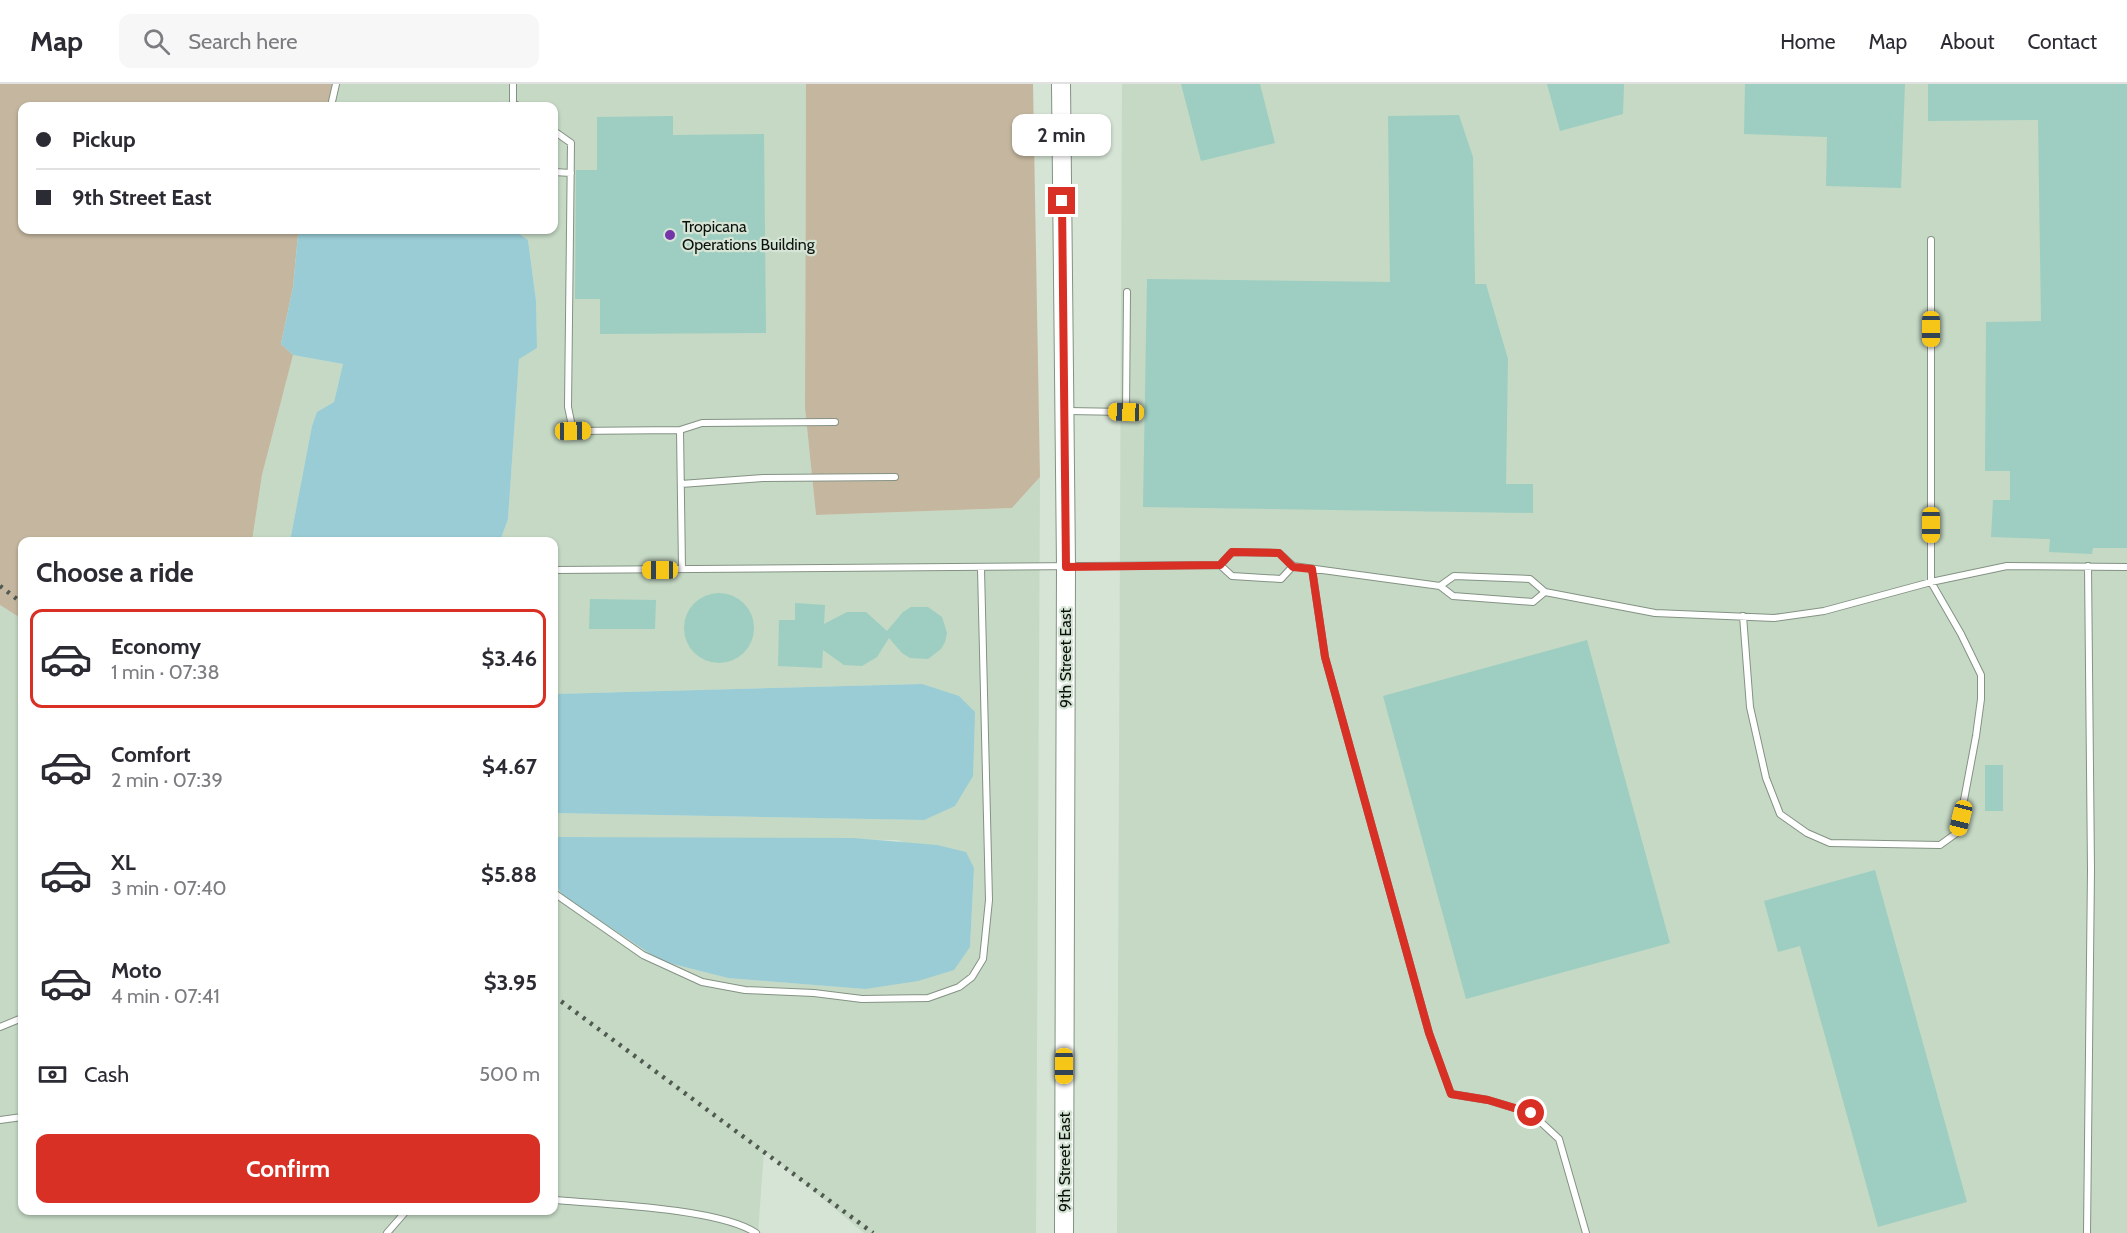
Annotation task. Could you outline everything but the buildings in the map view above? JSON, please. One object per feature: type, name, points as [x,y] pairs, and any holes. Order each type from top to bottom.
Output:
[{"type":"street","name":"9th Street East","points":[[1061,84],[1066,567],[1064,1233]]},
{"type":"lane","points":[[332,102],[336,84]]},
{"type":"lane","points":[[513,84],[513,102]]},
{"type":"lane","points":[[558,134],[571,142],[568,407],[573,431],[680,430],[702,423],[835,422]]},
{"type":"lane","points":[[558,172],[570,173]]},
{"type":"lane","points":[[1743,616],[1750,707],[1766,778],[1780,814],[1807,833],[1830,843],[1940,845],[1958,832],[1965,804],[1981,699],[1981,675],[1931,582],[1931,240]]},
{"type":"lane","points":[[1064,411],[1126,412],[1127,292]]},
{"type":"lane","points":[[680,430],[682,570]]},
{"type":"lane","points":[[681,484],[763,478],[895,477]]},
{"type":"lane","points":[[1220,565],[1232,552],[1279,553],[1293,567],[1440,586],[1453,596],[1533,602],[1545,592]]},
{"type":"lane","points":[[558,570],[981,569],[1220,565],[1232,576],[1281,579],[1293,567]]},
{"type":"lane","points":[[1440,586],[1454,576],[1530,579],[1545,592],[1655,613],[1774,618],[1824,611],[1931,582],[2007,566],[2127,567]]},
{"type":"lane","points":[[2086,1233],[2091,870],[2088,567]]},
{"type":"lane","points":[[558,896],[643,955],[702,982],[745,990],[814,993],[862,999],[928,998],[959,987],[972,977],[983,959],[989,900],[981,569]]},
{"type":"lane","points":[[1312,569],[1325,657],[1429,1033],[1451,1094],[1488,1100],[1531,1113],[1559,1139],[1586,1233]]},
{"type":"lane","points":[[0,1027],[18,1020]]},
{"type":"lane","points":[[0,1120],[18,1117]]},
{"type":"lane","points":[[558,1200],[630,1206],[715,1218],[743,1224],[756,1233]]},
{"type":"lane","points":[[387,1233],[403,1215]]},
{"type":"shaded area","points":[[0,84],[334,84],[334,102],[18,102],[18,234],[301,234],[298,235],[293,287],[281,344],[293,355],[262,475],[253,537],[18,537],[18,616],[0,605]]},
{"type":"shaded area","points":[[334,84],[806,84],[805,408],[816,515],[1012,508],[1040,477],[1036,1233],[864,1233],[764,1150],[758,1233],[0,1233],[0,605],[18,616],[18,1215],[558,1215],[558,888],[563,896],[661,961],[728,978],[865,989],[970,947],[974,868],[897,840],[558,837],[558,813],[924,820],[922,684],[558,694],[558,537],[501,537],[508,519],[519,358],[537,348],[536,301],[528,240],[520,234],[558,234],[558,102],[334,102]]},
{"type":"shaded area","points":[[806,84],[1033,84],[1040,477],[1012,508],[816,515],[805,408]]},
{"type":"shaded area","points":[[1122,84],[2127,84],[2127,1233],[1117,1233]]},
{"type":"shaded area","points":[[293,355],[343,364],[334,402],[317,412],[312,426],[291,537],[253,537],[262,475]]},
{"type":"water","points":[[520,234],[528,240],[536,301],[537,348],[519,359],[508,519],[501,537],[291,537],[312,426],[317,412],[334,402],[343,364],[293,355],[281,344],[293,287],[298,235]]},
{"type":"water","points":[[922,684],[959,696],[975,712],[973,776],[955,806],[924,820],[558,813],[558,694]]},
{"type":"water","points":[[558,837],[853,838],[937,845],[966,852],[974,868],[970,947],[954,970],[918,981],[865,989],[728,978],[661,961],[563,896],[558,888]]},
{"type":"railway","points":[[0,586],[18,600]]},
{"type":"railway","points":[[558,999],[873,1233]]},
{"type":"place","name":"Tropicana Operations Building","points":[[670,235]]},
{"type":"route","points":[[1062,201],[1066,567],[1220,565],[1232,552],[1279,553],[1293,567],[1312,569],[1325,657],[1429,1033],[1451,1094],[1488,1100],[1531,1113]]}]
